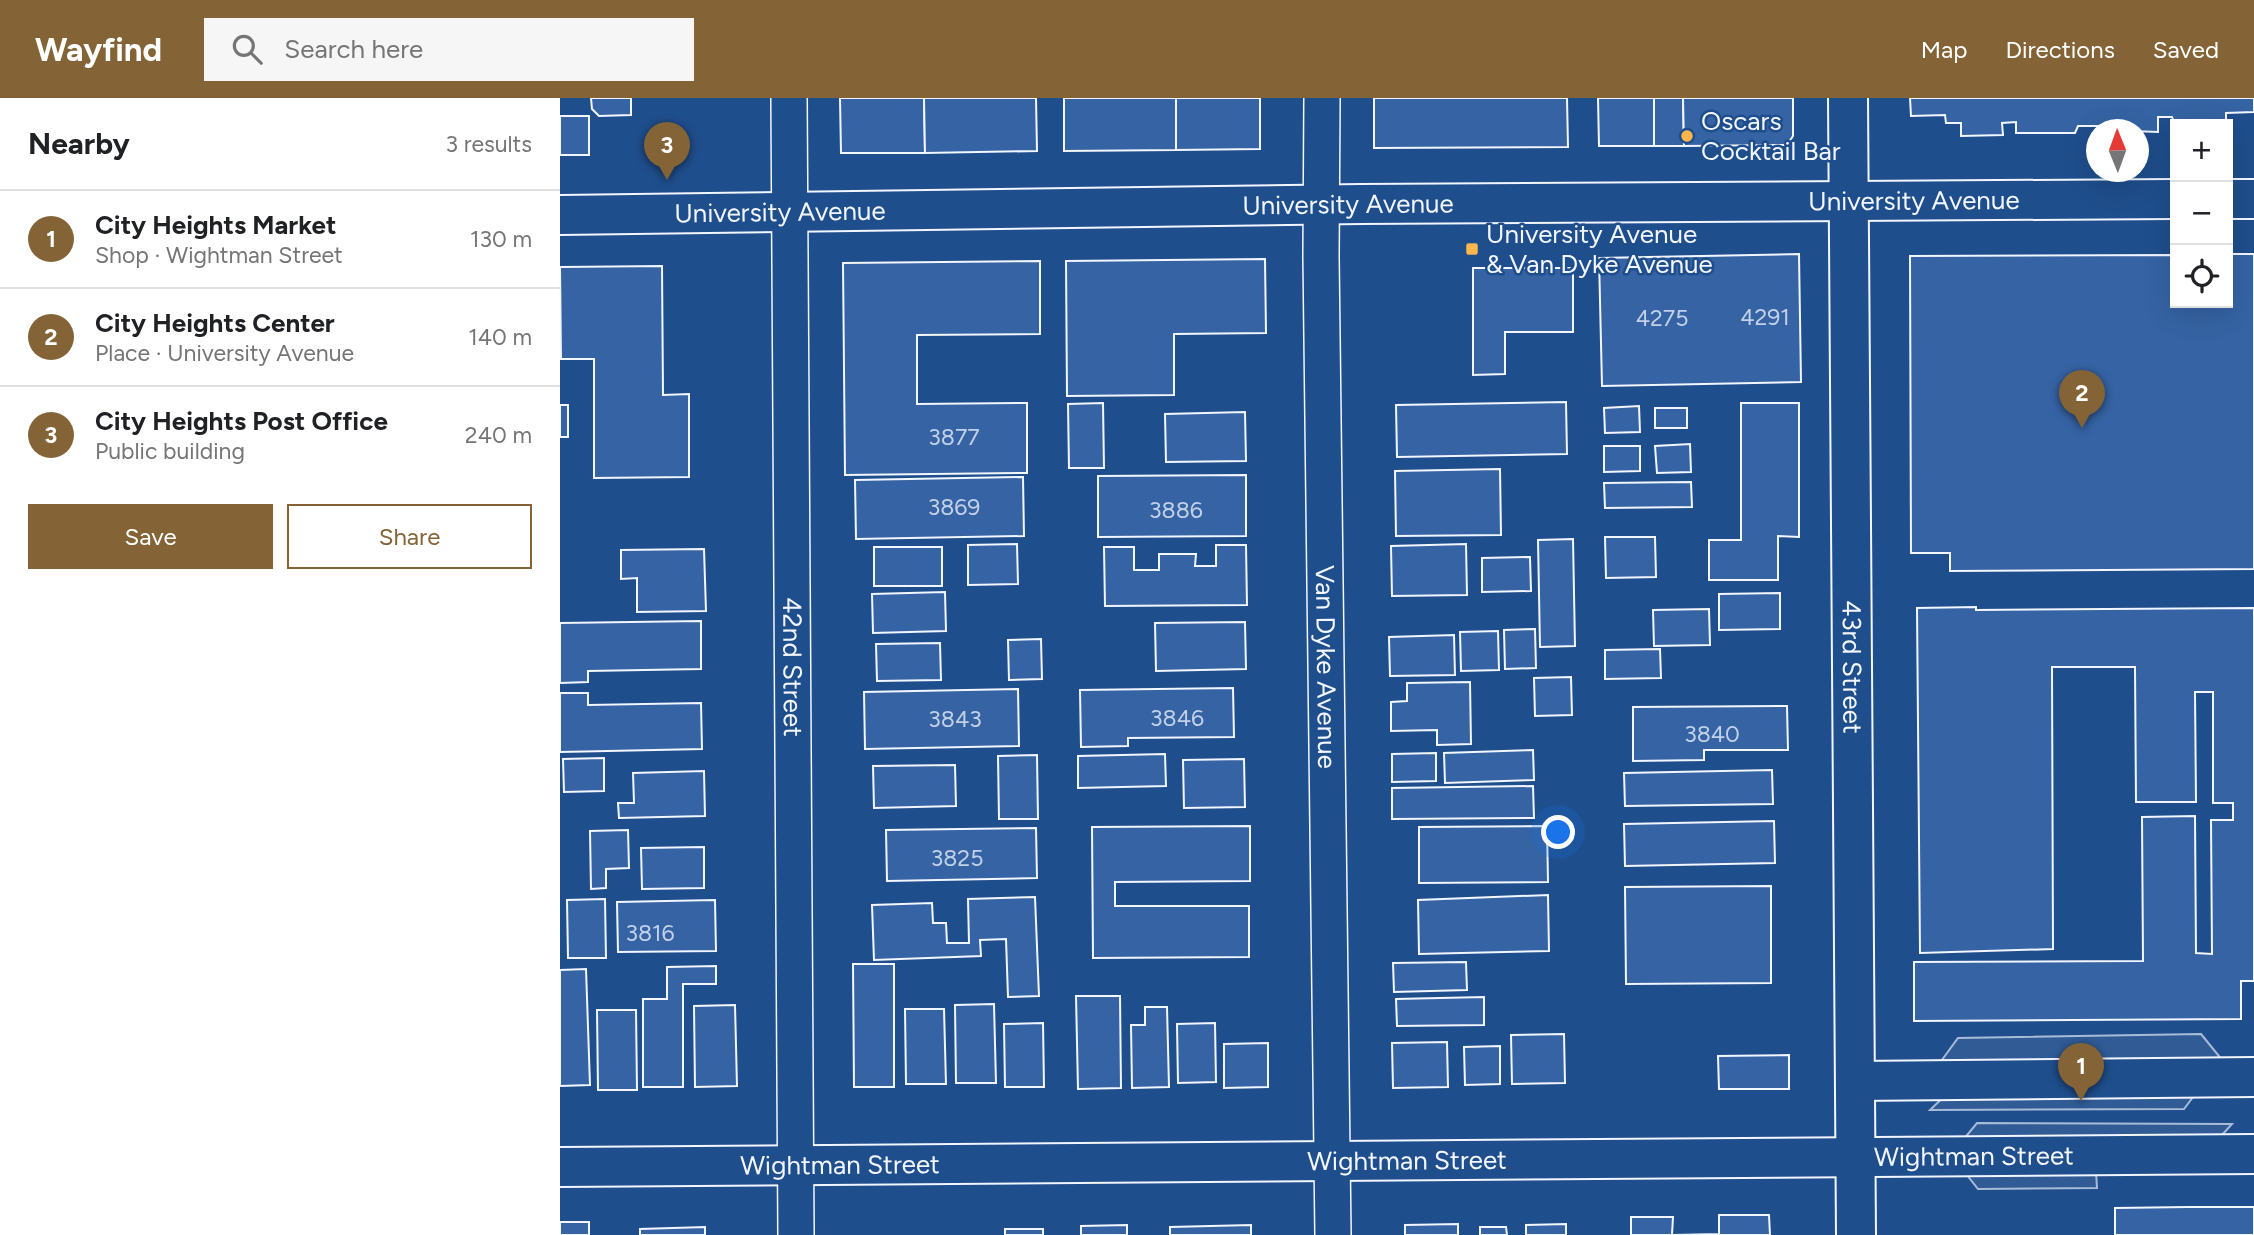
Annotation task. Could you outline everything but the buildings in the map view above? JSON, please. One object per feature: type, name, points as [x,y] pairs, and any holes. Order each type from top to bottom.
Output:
[{"type":"main road","name":"43rd Street","points":[[1848,98],[1856,1235]]},
{"type":"main road","name":"University Avenue","points":[[560,215],[1321,205],[2170,199]]},
{"type":"main road","points":[[2233,199],[2254,199]]},
{"type":"main road","points":[[1855,1081],[2254,1077]]},
{"type":"main road","name":"Wightman Street","points":[[560,1167],[2254,1154]]},
{"type":"street","name":"42nd Street","points":[[789,98],[796,1235]]},
{"type":"street","name":"Van Dyke Avenue","points":[[1322,98],[1333,1235]]},
{"type":"shaded area","points":[[2201,1034],[2223,1061],[1939,1064],[1958,1038]]},
{"type":"shaded area","points":[[2202,1085],[2184,1109],[1930,1110],[1952,1089]]},
{"type":"shaded area","points":[[1977,1123],[2232,1124],[2213,1145],[1958,1146]]},
{"type":"shaded area","points":[[1963,1170],[2096,1171],[2097,1188],[1978,1189]]},
{"type":"place","name":"Oscars Cocktail Bar","points":[[1687,136]]},
{"type":"place","name":"City Heights Post Office","points":[[667,180]]},
{"type":"place","name":"University Avenue & Van Dyke Avenue","points":[[1472,249]]},
{"type":"place","name":"City Heights Center","points":[[2082,428]]},
{"type":"place","name":"City Heights Market","points":[[2081,1101]]}]
